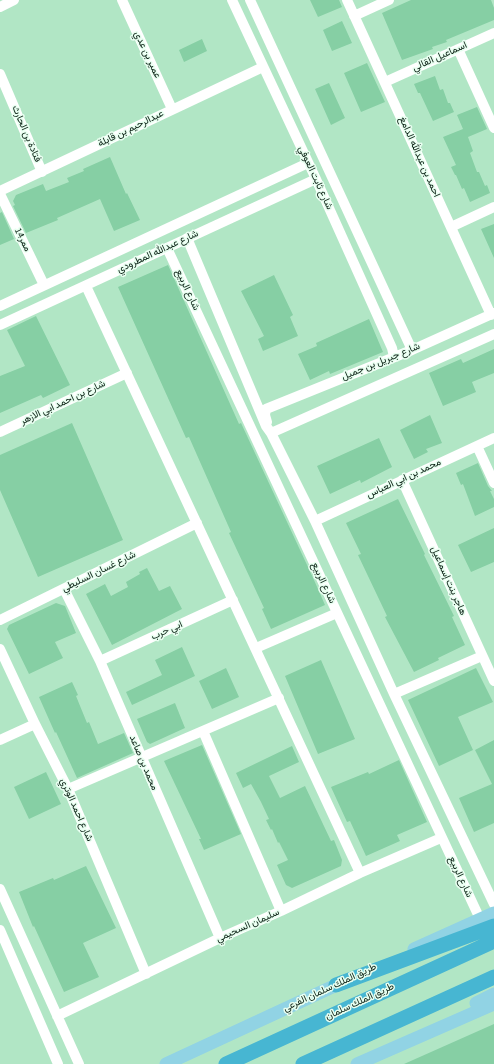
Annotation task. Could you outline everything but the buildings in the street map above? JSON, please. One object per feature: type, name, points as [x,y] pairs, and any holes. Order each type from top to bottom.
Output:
[{"type":"highway","points":[[336,986],[494,926]]},
{"type":"highway","name":"طريق الملك سلمان","points":[[226,1064],[494,941]]},
{"type":"highway","points":[[303,1064],[494,976]]},
{"type":"main road","name":"طريق الملك سلمان الفرعي","points":[[166,1064],[494,913]]},
{"type":"main road","points":[[375,1056],[494,994]]},
{"type":"main road","points":[[357,1064],[494,1004]]},
{"type":"main road","points":[[173,1064],[235,1032]]},
{"type":"street","points":[[0,7],[14,0]]},
{"type":"street","name":"عمير بن عدي","points":[[122,0],[172,109]]},
{"type":"street","name":"شارع ثابت العوفي","points":[[232,0],[316,179],[393,353]]},
{"type":"street","name":"شارع ثابت العوفي","points":[[250,0],[412,350]]},
{"type":"street","name":"احمد بن عبدالله الدامغ","points":[[347,0],[492,314]]},
{"type":"street","points":[[354,16],[389,0]]},
{"type":"street","name":"اسماعيل القالي","points":[[385,82],[494,33]]},
{"type":"street","points":[[458,49],[494,128]]},
{"type":"street","name":"عبدالرحيم بن قابلة","points":[[0,191],[263,67]]},
{"type":"street","name":"فتادة بن الحارث","points":[[0,74],[42,172]]},
{"type":"street","name":"شارع عبدالله المطرودي","points":[[0,306],[308,163]]},
{"type":"street","name":"شارع عبدالله المطرودي","points":[[0,325],[316,179]]},
{"type":"street","name":"ممر14","points":[[0,194],[44,285]]},
{"type":"street","points":[[451,227],[494,207]]},
{"type":"street","name":"شارع الربيع","points":[[187,238],[266,426],[274,431],[394,694],[494,904]]},
{"type":"street","name":"شارع الربيع","points":[[167,248],[480,919]]},
{"type":"street","points":[[86,286],[360,873]]},
{"type":"street","name":"شارع جبريل بن جميل","points":[[492,314],[412,350],[393,353],[266,409],[266,421],[274,431],[494,334]]},
{"type":"street","points":[[393,353],[408,349],[408,340]]},
{"type":"street","name":"شارع بن احمد ابي الازهر","points":[[0,432],[127,373]]},
{"type":"street","name":"محمد بن ابي العباس","points":[[314,521],[494,438]]},
{"type":"street","points":[[477,446],[494,483]]},
{"type":"street","name":"هاجر بنت إسماعيل","points":[[402,480],[494,681]]},
{"type":"street","name":"شارع غسان السليطي","points":[[0,620],[197,523]]},
{"type":"street","name":"محمد بن صاعد","points":[[64,589],[100,661],[220,938]]},
{"type":"street","name":"ابي حرب","points":[[100,661],[233,600]]},
{"type":"street","points":[[256,648],[337,613]]},
{"type":"street","name":"شارع احمد الوتري","points":[[0,649],[35,724],[68,789],[146,974]]},
{"type":"street","points":[[394,694],[482,656]]},
{"type":"street","points":[[68,789],[279,698]]},
{"type":"street","points":[[0,740],[35,724]]},
{"type":"street","points":[[203,731],[281,911]]},
{"type":"street","name":"سليمان السحيمي","points":[[57,1016],[360,873],[441,838]]},
{"type":"street","points":[[0,889],[79,1064]]},
{"type":"street","points":[[0,930],[58,1064]]}]
